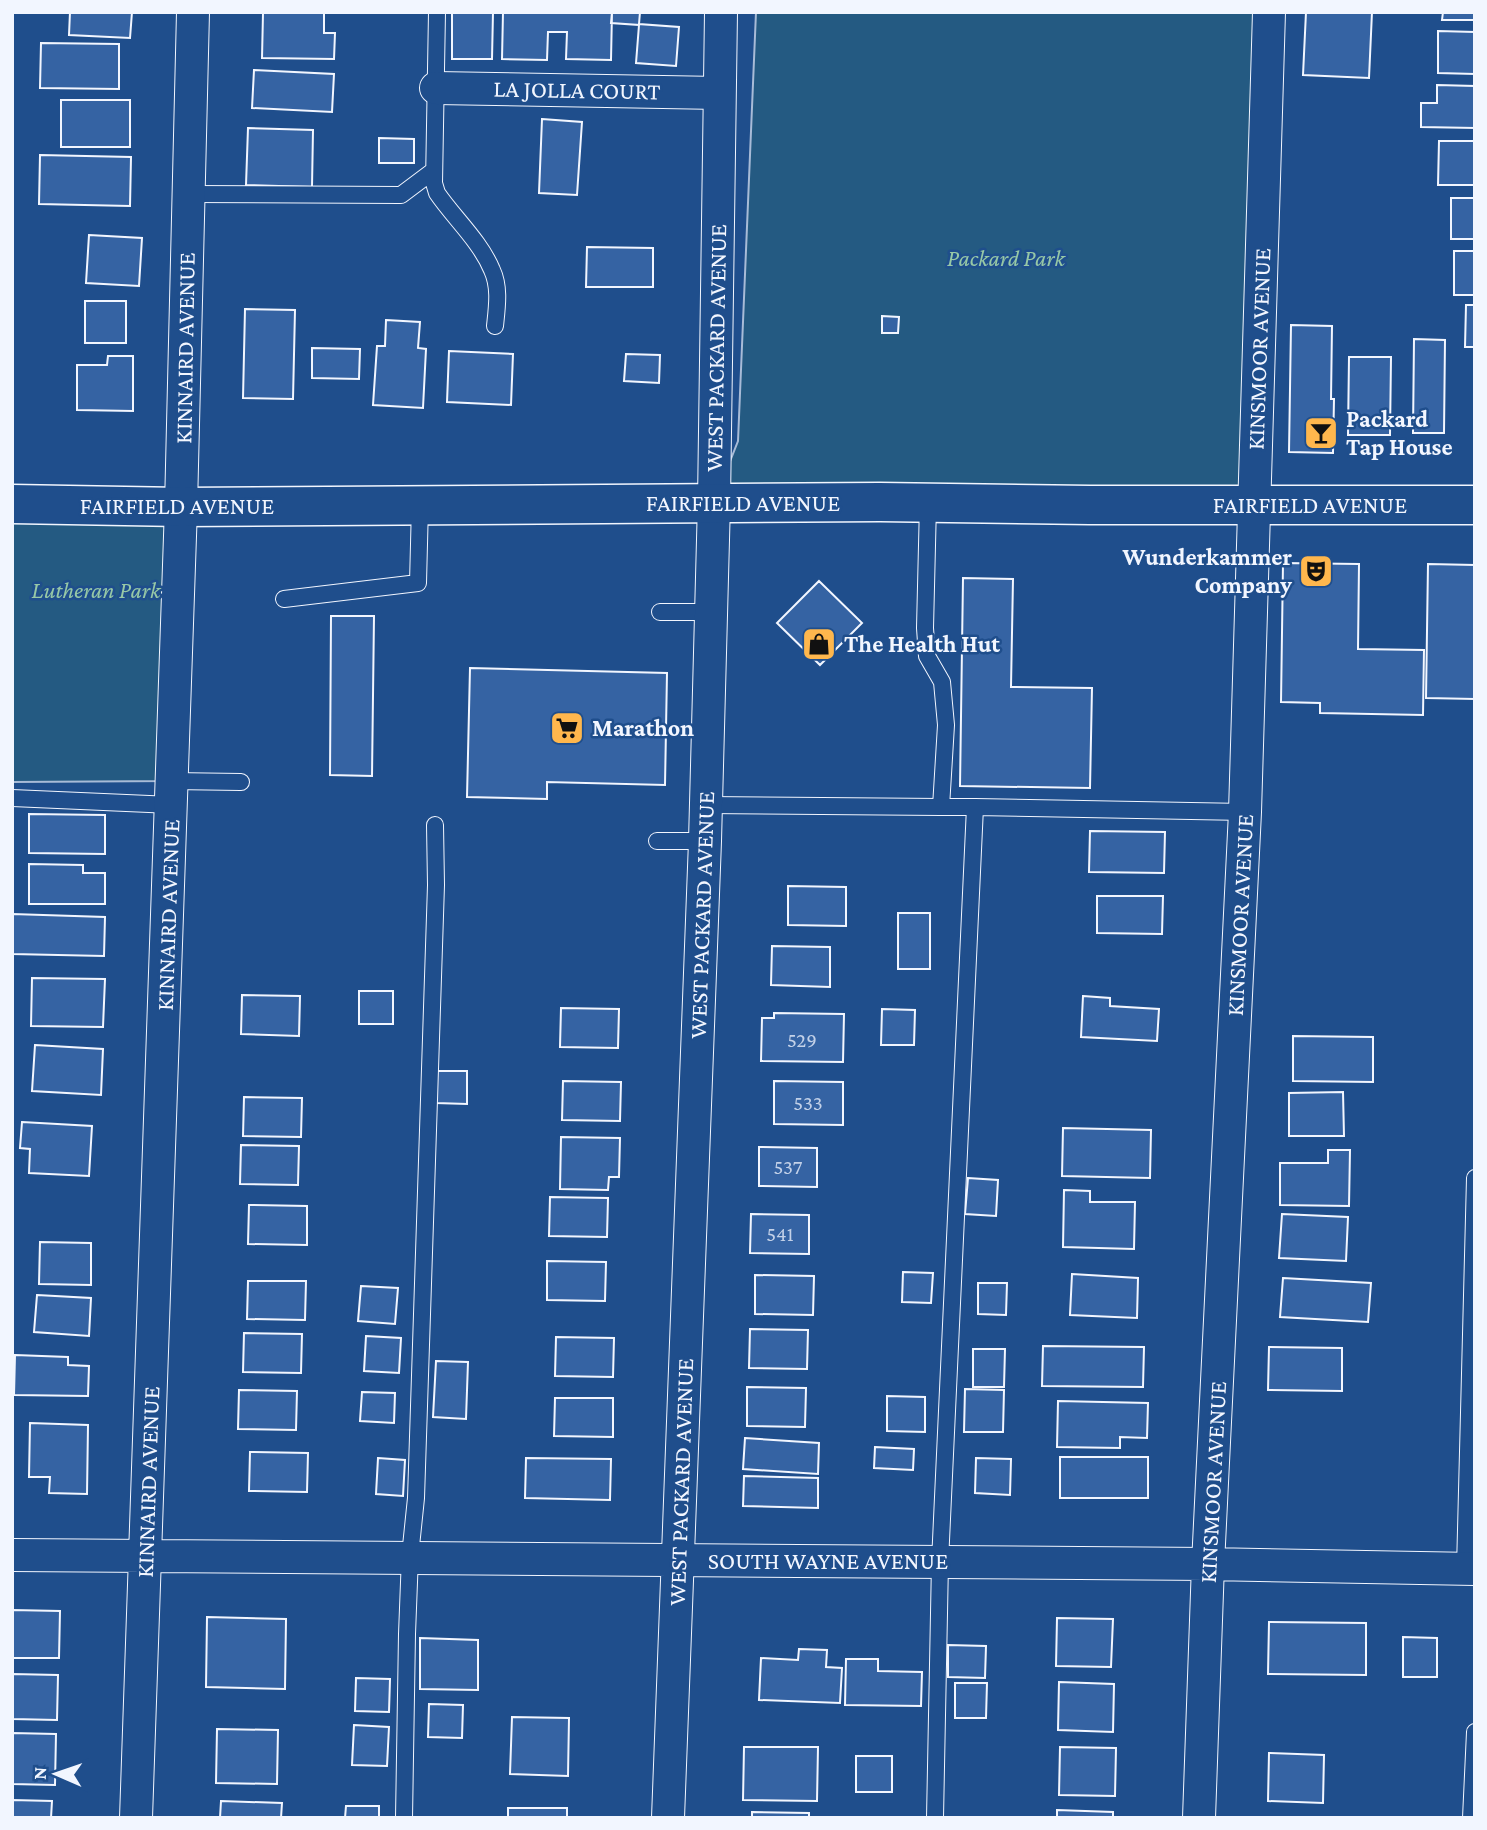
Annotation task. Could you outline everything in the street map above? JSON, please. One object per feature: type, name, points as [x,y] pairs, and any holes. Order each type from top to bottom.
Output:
[{"type":"main road","name":"FAIRFIELD AVENUE","points":[[12,504],[181,507],[714,502],[1475,505]]},
{"type":"street","name":"KINNAIRD AVENUE","points":[[136,1818],[172,793],[193,12]]},
{"type":"street","name":"WEST PACKARD AVENUE","points":[[668,1818],[705,841],[714,502],[721,12]]},
{"type":"street","name":"KINSMOOR AVENUE","points":[[1199,1818],[1208,1564],[1245,812],[1269,12]]},
{"type":"street","name":"LA JOLLA COURT","points":[[436,88],[719,93]]},
{"type":"street","name":"SOUTH WAYNE AVENUE","points":[[12,1555],[410,1556],[1470,1569]]},
{"type":"lane","points":[[437,12],[433,171],[436,193],[481,251],[492,270],[497,304],[495,326]]},
{"type":"lane","points":[[189,194],[401,195],[433,171]]},
{"type":"lane","points":[[928,504],[925,628],[927,656],[942,682],[946,724],[942,807]]},
{"type":"lane","points":[[284,599],[418,583],[420,505]]},
{"type":"lane","points":[[660,612],[711,612]]},
{"type":"lane","points":[[12,798],[172,793],[241,782]]},
{"type":"lane","points":[[706,804],[1245,812]]},
{"type":"lane","points":[[935,1818],[940,1562],[975,807]]},
{"type":"lane","points":[[404,1818],[410,1556],[416,1498],[436,885],[435,825]]},
{"type":"lane","points":[[657,841],[705,841]]},
{"type":"lane","points":[[1470,1569],[1475,1178]]},
{"type":"lane","points":[[1471,1818],[1475,1732]]},
{"type":"green space","name":"Packard Park","points":[[756,12],[1269,12],[1254,505],[714,502],[738,441]]},
{"type":"green space","name":"Lutheran Park","points":[[12,504],[181,507],[172,781],[12,782]]},
{"type":"building","points":[[70,12],[132,12],[130,38],[69,35]]},
{"type":"building","points":[[452,12],[493,12],[492,59],[452,59]]},
{"type":"building","points":[[503,12],[612,12],[611,60],[566,59],[567,32],[548,32],[547,60],[502,59]]},
{"type":"building","points":[[612,12],[640,12],[639,24],[679,27],[676,66],[636,63],[639,25],[611,23]]},
{"type":"building","points":[[1306,12],[1372,12],[1369,78],[1303,75]]},
{"type":"building","points":[[1443,12],[1475,12],[1475,20],[1442,20]]},
{"type":"building","points":[[263,13],[324,13],[324,33],[335,33],[334,59],[262,58]]},
{"type":"building","points":[[1438,31],[1475,32],[1475,74],[1438,73]]},
{"type":"building","points":[[41,43],[119,44],[119,89],[40,88]]},
{"type":"building","points":[[254,70],[334,74],[332,112],[252,108]]},
{"type":"building","points":[[1437,85],[1475,86],[1475,128],[1421,127],[1421,103],[1437,103]]},
{"type":"building","points":[[61,100],[130,100],[130,147],[61,147]]},
{"type":"building","points":[[542,119],[582,122],[577,195],[539,193]]},
{"type":"building","points":[[248,128],[313,130],[312,187],[246,185]]},
{"type":"building","points":[[379,138],[414,139],[414,163],[379,163]]},
{"type":"building","points":[[1439,141],[1475,141],[1475,185],[1438,185]]},
{"type":"building","points":[[40,155],[131,157],[130,206],[39,204]]},
{"type":"building","points":[[1451,198],[1475,198],[1475,239],[1451,239]]},
{"type":"building","points":[[89,235],[142,238],[139,286],[86,283]]},
{"type":"building","points":[[587,247],[653,248],[653,287],[586,287]]},
{"type":"building","points":[[1454,251],[1475,251],[1475,295],[1454,295]]},
{"type":"building","points":[[85,301],[126,301],[126,343],[85,343]]},
{"type":"building","points":[[1466,305],[1475,305],[1475,347],[1465,347]]},
{"type":"building","points":[[245,309],[295,310],[293,399],[243,398]]},
{"type":"building","points":[[882,316],[899,317],[898,333],[882,333]]},
{"type":"building","points":[[386,320],[420,322],[418,348],[426,349],[423,408],[373,405],[377,346],[385,346]]},
{"type":"building","points":[[1291,325],[1332,326],[1333,453],[1289,452]]},
{"type":"building","points":[[1414,339],[1445,340],[1444,433],[1413,433]]},
{"type":"building","points":[[312,348],[360,349],[359,379],[312,378]]},
{"type":"building","points":[[449,351],[513,354],[511,405],[447,402]]},
{"type":"building","points":[[626,354],[660,355],[659,383],[624,381]]},
{"type":"building","points":[[108,356],[133,356],[133,411],[77,410],[77,365],[107,365]]},
{"type":"building","points":[[1349,357],[1391,357],[1390,435],[1348,435]]},
{"type":"building","points":[[1283,563],[1359,564],[1358,649],[1424,650],[1423,715],[1320,713],[1320,703],[1281,702]]},
{"type":"building","points":[[1428,564],[1475,565],[1475,699],[1426,698]]},
{"type":"building","points":[[963,578],[1013,579],[1011,687],[1092,688],[1090,788],[960,786]]},
{"type":"building","name":"The Health Hut","points":[[819,581],[862,623],[820,665],[777,623]]},
{"type":"building","points":[[331,616],[374,616],[372,776],[330,775]]},
{"type":"building","name":"Marathon","points":[[470,668],[667,673],[665,785],[547,782],[547,799],[467,797]]},
{"type":"building","points":[[29,814],[105,815],[105,854],[29,853]]},
{"type":"building","points":[[1090,831],[1165,832],[1164,873],[1089,872]]},
{"type":"building","points":[[29,864],[83,865],[83,873],[105,873],[105,904],[29,904]]},
{"type":"building","points":[[788,886],[846,887],[846,926],[788,925]]},
{"type":"building","points":[[1097,896],[1163,896],[1162,934],[1097,933]]},
{"type":"building","points":[[898,913],[930,913],[930,969],[898,969]]},
{"type":"building","points":[[12,914],[105,917],[104,956],[12,954]]},
{"type":"building","points":[[772,946],[830,947],[830,987],[771,985]]},
{"type":"building","points":[[32,978],[105,979],[103,1027],[31,1026]]},
{"type":"building","points":[[359,991],[393,991],[393,1024],[359,1024]]},
{"type":"building","points":[[242,995],[300,996],[299,1036],[241,1034]]},
{"type":"building","points":[[1083,996],[1110,998],[1110,1006],[1159,1009],[1157,1041],[1081,1037]]},
{"type":"building","points":[[561,1008],[619,1009],[618,1048],[560,1047]]},
{"type":"building","points":[[882,1009],[915,1010],[914,1045],[881,1045]]},
{"type":"building","points":[[774,1013],[844,1014],[843,1062],[761,1061],[762,1018],[774,1018]]},
{"type":"building","points":[[1293,1036],[1373,1037],[1373,1082],[1293,1081]]},
{"type":"building","points":[[35,1045],[103,1049],[101,1095],[32,1091]]},
{"type":"building","points":[[437,1071],[467,1071],[467,1104],[436,1103]]},
{"type":"building","points":[[563,1081],[621,1082],[620,1121],[562,1120]]},
{"type":"building","points":[[774,1081],[843,1082],[843,1125],[774,1124]]},
{"type":"building","points":[[1343,1092],[1344,1136],[1289,1136],[1289,1093]]},
{"type":"building","points":[[244,1097],[302,1098],[301,1137],[243,1136]]},
{"type":"building","points":[[22,1122],[92,1126],[89,1176],[29,1173],[30,1149],[20,1148]]},
{"type":"building","points":[[1063,1128],[1151,1130],[1150,1178],[1062,1176]]},
{"type":"building","points":[[561,1137],[620,1138],[619,1177],[609,1177],[608,1190],[560,1189]]},
{"type":"building","points":[[241,1145],[299,1146],[298,1185],[240,1184]]},
{"type":"building","points":[[759,1147],[817,1148],[817,1187],[759,1186]]},
{"type":"building","points":[[1328,1150],[1350,1150],[1349,1206],[1280,1205],[1280,1163],[1328,1163]]},
{"type":"building","points":[[968,1178],[998,1180],[996,1216],[965,1214]]},
{"type":"building","points":[[1064,1190],[1090,1191],[1090,1202],[1135,1202],[1134,1249],[1063,1247]]},
{"type":"building","points":[[550,1197],[608,1198],[607,1237],[549,1236]]},
{"type":"building","points":[[249,1205],[307,1206],[307,1245],[248,1244]]},
{"type":"building","points":[[751,1214],[809,1215],[809,1254],[750,1253]]},
{"type":"building","points":[[1282,1214],[1348,1217],[1346,1261],[1279,1258]]},
{"type":"building","points":[[40,1242],[91,1243],[91,1285],[39,1284]]},
{"type":"building","points":[[547,1261],[606,1262],[605,1301],[547,1300]]},
{"type":"building","points":[[903,1272],[933,1273],[931,1303],[902,1302]]},
{"type":"building","points":[[1072,1274],[1138,1278],[1137,1318],[1070,1315]]},
{"type":"building","points":[[755,1275],[814,1276],[813,1315],[755,1314]]},
{"type":"building","points":[[1283,1278],[1371,1283],[1368,1322],[1280,1317]]},
{"type":"building","points":[[248,1281],[306,1281],[305,1320],[247,1319]]},
{"type":"building","points":[[978,1283],[1007,1283],[1006,1315],[978,1314]]},
{"type":"building","points":[[361,1286],[398,1288],[395,1324],[358,1321]]},
{"type":"building","points":[[37,1295],[91,1298],[89,1336],[34,1332]]},
{"type":"building","points":[[750,1329],[808,1330],[807,1369],[749,1368]]},
{"type":"building","points":[[244,1333],[302,1334],[301,1373],[243,1372]]},
{"type":"building","points":[[366,1336],[401,1338],[399,1373],[364,1371]]},
{"type":"building","points":[[556,1337],[614,1338],[613,1377],[555,1376]]},
{"type":"building","points":[[1043,1346],[1144,1347],[1143,1387],[1042,1386]]},
{"type":"building","points":[[1269,1347],[1342,1348],[1342,1391],[1268,1390]]},
{"type":"building","points":[[973,1349],[1005,1349],[1004,1387],[973,1387]]},
{"type":"building","points":[[15,1355],[68,1357],[68,1365],[89,1366],[88,1396],[14,1395]]},
{"type":"building","points":[[436,1361],[468,1362],[466,1419],[433,1417]]},
{"type":"building","points":[[747,1387],[806,1388],[805,1427],[747,1426]]},
{"type":"building","points":[[965,1389],[1004,1390],[1003,1432],[964,1432]]},
{"type":"building","points":[[239,1390],[297,1391],[296,1430],[238,1429]]},
{"type":"building","points":[[362,1392],[395,1393],[394,1423],[360,1421]]},
{"type":"building","points":[[887,1396],[925,1397],[925,1432],[887,1431]]},
{"type":"building","points":[[555,1398],[613,1398],[613,1437],[554,1436]]},
{"type":"building","points":[[1058,1401],[1148,1403],[1147,1438],[1120,1437],[1120,1448],[1057,1447]]},
{"type":"building","points":[[30,1423],[88,1425],[87,1494],[49,1493],[50,1477],[29,1477]]},
{"type":"building","points":[[745,1438],[819,1443],[818,1474],[743,1469]]},
{"type":"building","points":[[875,1447],[914,1449],[913,1470],[874,1468]]},
{"type":"building","points":[[250,1452],[308,1453],[307,1492],[249,1491]]},
{"type":"building","points":[[1060,1457],[1148,1457],[1148,1498],[1060,1498]]},
{"type":"building","points":[[378,1458],[405,1460],[403,1496],[376,1494]]},
{"type":"building","points":[[526,1458],[611,1459],[610,1500],[525,1498]]},
{"type":"building","points":[[976,1458],[1011,1459],[1010,1495],[975,1493]]},
{"type":"building","points":[[744,1476],[818,1478],[818,1508],[743,1506]]},
{"type":"building","points":[[12,1610],[60,1611],[59,1658],[12,1658]]},
{"type":"building","points":[[207,1617],[286,1619],[285,1689],[206,1687]]},
{"type":"building","points":[[1057,1618],[1113,1619],[1111,1667],[1056,1666]]},
{"type":"building","points":[[1269,1622],[1366,1623],[1366,1675],[1268,1674]]},
{"type":"building","points":[[1403,1637],[1437,1638],[1437,1677],[1403,1677]]},
{"type":"building","points":[[420,1638],[478,1640],[478,1690],[420,1689]]},
{"type":"building","points":[[948,1645],[986,1646],[985,1678],[948,1677]]},
{"type":"building","points":[[799,1649],[827,1650],[826,1667],[842,1668],[840,1703],[759,1700],[761,1658],[798,1660]]},
{"type":"building","points":[[846,1659],[878,1659],[878,1671],[922,1672],[921,1706],[845,1705]]},
{"type":"building","points":[[12,1674],[58,1675],[57,1720],[12,1719]]},
{"type":"building","points":[[356,1678],[390,1679],[389,1712],[355,1711]]},
{"type":"building","points":[[1059,1682],[1114,1684],[1113,1732],[1058,1730]]},
{"type":"building","points":[[955,1683],[987,1683],[986,1718],[955,1718]]},
{"type":"building","points":[[429,1704],[463,1705],[462,1738],[428,1737]]},
{"type":"building","points":[[512,1717],[569,1718],[568,1776],[510,1774]]},
{"type":"building","points":[[354,1725],[389,1727],[387,1766],[352,1765]]},
{"type":"building","points":[[217,1729],[278,1730],[277,1784],[216,1783]]},
{"type":"building","points":[[12,1733],[56,1734],[55,1785],[12,1784]]},
{"type":"building","points":[[744,1747],[818,1747],[817,1801],[743,1800]]},
{"type":"building","points":[[1060,1747],[1116,1748],[1115,1796],[1059,1795]]},
{"type":"building","points":[[1269,1753],[1324,1755],[1323,1803],[1268,1801]]},
{"type":"building","points":[[856,1756],[892,1756],[892,1792],[856,1792]]},
{"type":"building","points":[[12,1800],[52,1801],[51,1818],[12,1818]]},
{"type":"building","points":[[221,1801],[282,1803],[281,1818],[220,1818]]},
{"type":"building","points":[[346,1806],[379,1806],[379,1818],[345,1818]]},
{"type":"building","points":[[508,1808],[567,1808],[567,1818],[508,1818]]},
{"type":"building","points":[[1057,1810],[1113,1812],[1113,1818],[1057,1818]]},
{"type":"building","points":[[752,1812],[809,1813],[809,1818],[752,1818]]},
{"type":"place","name":"Packard Tap House","points":[[1321,433]]},
{"type":"place","name":"Wunderkammer Company","points":[[1316,571]]},
{"type":"place","name":"The Health Hut","points":[[819,644]]},
{"type":"place","name":"Marathon","points":[[567,728]]}]
